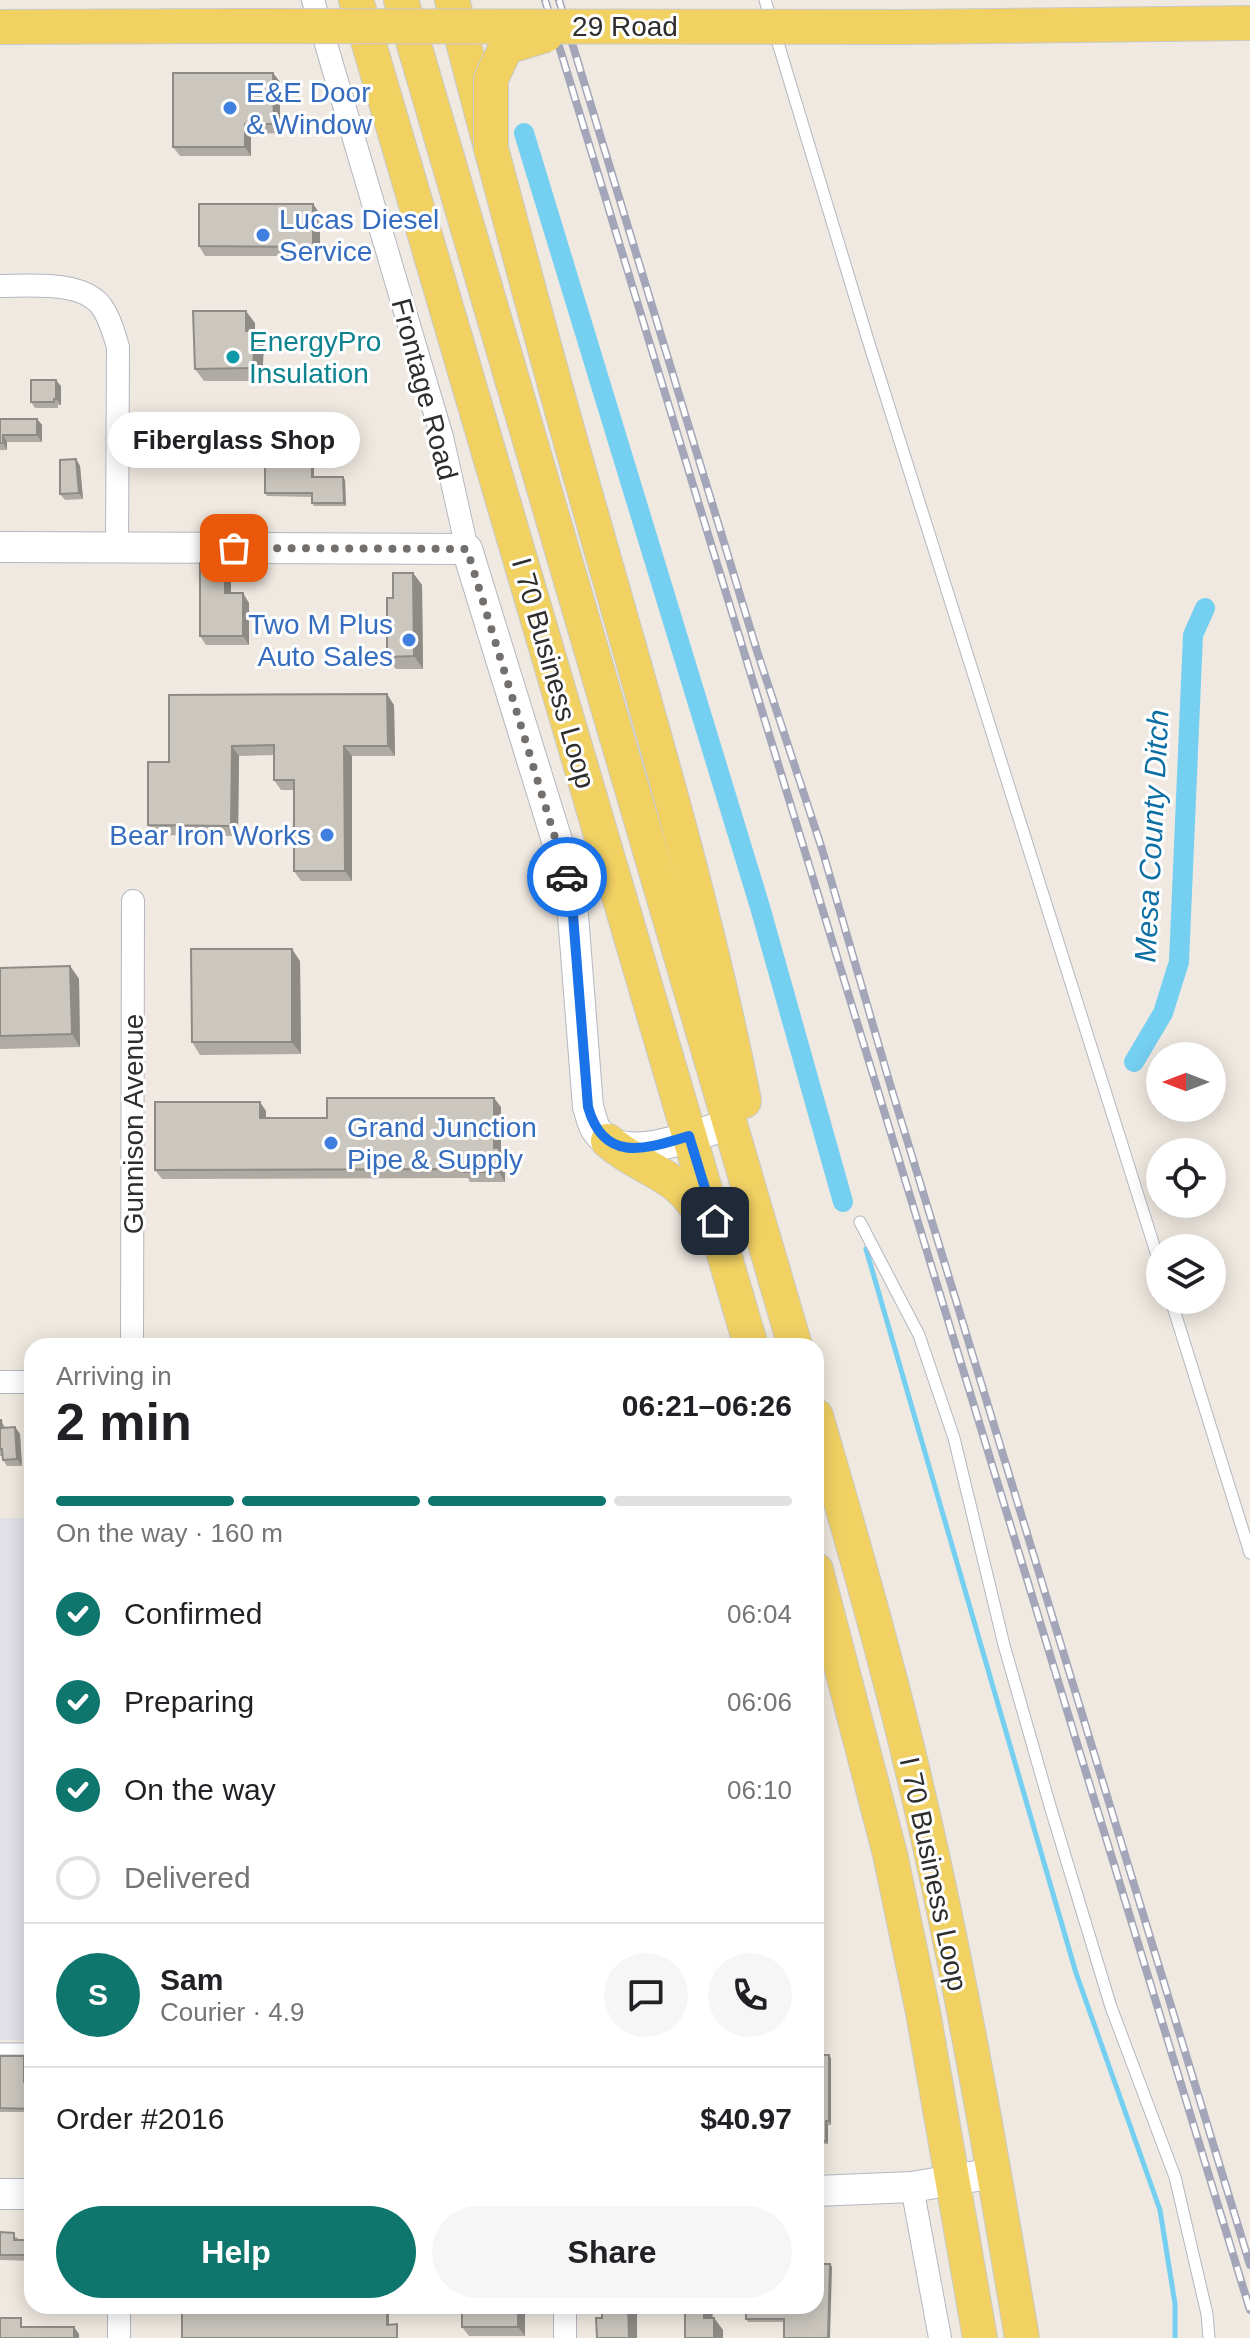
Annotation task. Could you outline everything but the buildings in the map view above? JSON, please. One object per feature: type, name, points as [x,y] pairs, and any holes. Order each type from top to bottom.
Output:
[{"type":"main road","name":"I 70 Business Loop","points":[[356,0],[749,1338]]},
{"type":"main road","points":[[392,0],[429,97]]},
{"type":"main road","name":"I 70 Business Loop","points":[[401,0],[793,1338]]},
{"type":"main road","points":[[455,13],[538,327],[683,836],[740,1081],[782,1301]]},
{"type":"main road","name":"29 Road","points":[[0,27],[239,26],[455,13],[656,26],[1250,23]]},
{"type":"main road","points":[[491,149],[491,79],[506,47],[542,36],[634,33],[656,26]]},
{"type":"main road","points":[[608,1141],[623,1154],[680,1186],[702,1216],[732,1278]]},
{"type":"main road","name":"I 70 Business Loop","points":[[824,1443],[877,1625],[916,1785],[994,2173],[1022,2338]]},
{"type":"main road","name":"I 70 Business Loop","points":[[824,1601],[890,1854],[923,2012],[980,2338]]},
{"type":"street","name":"Frontage Road","points":[[313,0],[442,437],[467,549]]},
{"type":"street","points":[[0,286],[60,286],[83,293],[100,303],[111,323],[118,347],[117,547]]},
{"type":"street","points":[[0,547],[467,549],[566,870],[573,915],[588,1107],[597,1132],[623,1147],[639,1148],[730,1124]]},
{"type":"street","name":"Gunnison Avenue","points":[[132,1338],[133,901]]},
{"type":"street","points":[[0,1382],[24,1382]]},
{"type":"street","points":[[824,2191],[912,2187],[994,2173]]},
{"type":"street","points":[[912,2187],[940,2338]]},
{"type":"street","points":[[0,2194],[24,2194]]},
{"type":"street","points":[[119,2314],[119,2338]]},
{"type":"street","points":[[565,2314],[565,2338]]},
{"type":"lane","points":[[765,0],[867,337],[1150,1234]]},
{"type":"lane","points":[[860,1222],[919,1335],[954,1438],[1004,1645],[1063,1849],[1111,2007],[1175,2177],[1207,2314],[1209,2338]]},
{"type":"lane","points":[[1175,1314],[1250,1553]]},
{"type":"lane","points":[[0,2049],[24,2049]]},
{"type":"shaded area","points":[[0,1518],[24,1518],[24,2040],[0,2040]]},
{"type":"waterway","points":[[524,133],[760,907],[843,1202]]},
{"type":"waterway","name":"Mesa County Ditch","points":[[1134,1062],[1163,1013],[1179,962],[1193,635],[1205,608]]},
{"type":"waterway","points":[[866,1249],[1076,1973],[1160,2210],[1175,2304],[1175,2338]]},
{"type":"railway","points":[[545,0],[1250,2310]]},
{"type":"railway","points":[[559,0],[757,651],[822,849],[890,1084],[1250,2265]]},
{"type":"way so far","points":[[234,548],[467,549],[567,877]]},
{"type":"place","name":"E&E Door & Window","points":[[230,108]]},
{"type":"place","name":"Lucas Diesel Service","points":[[263,235]]},
{"type":"place","name":"EnergyPro Insulation","points":[[233,357]]},
{"type":"place","name":"Fiberglass Shop","points":[[234,548]]},
{"type":"place","name":"Two M Plus Auto Sales","points":[[409,640]]},
{"type":"place","name":"Bear Iron Works","points":[[327,835]]},
{"type":"place","name":"Grand Junction Pipe & Supply","points":[[331,1143]]},
{"type":"route","points":[[567,877],[573,915],[588,1107],[593,1123],[597,1132],[608,1141],[623,1147],[639,1148],[689,1136],[715,1221]]}]
